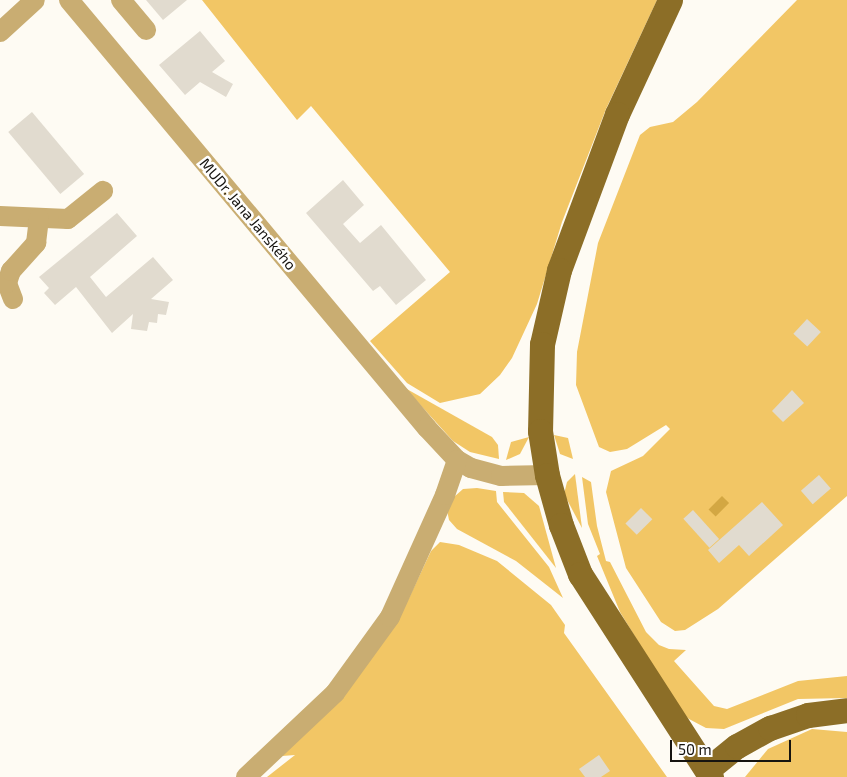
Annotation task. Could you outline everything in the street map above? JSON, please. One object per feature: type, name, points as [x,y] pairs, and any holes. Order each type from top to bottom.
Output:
[{"type":"main road","points":[[670,0],[617,114],[558,270],[542,344],[540,432],[547,474],[561,525],[580,574],[709,773],[738,746],[770,728],[808,715],[841,714]]},
{"type":"street","points":[[0,32],[35,0]]},
{"type":"street","name":"MUDr. Jana Janského","points":[[70,0],[427,428],[458,460]]},
{"type":"street","points":[[121,0],[146,30]]},
{"type":"street","points":[[0,216],[68,219],[103,191]]},
{"type":"street","points":[[13,299],[7,283],[11,271],[36,243],[39,218]]},
{"type":"street","points":[[246,777],[335,693],[390,617],[445,495],[458,460],[471,468],[502,476],[547,474]]},
{"type":"shaded area","points":[[202,0],[657,0],[606,109],[562,222],[537,304],[512,358],[500,375],[480,394],[440,403],[407,383],[370,341],[450,272],[311,106],[297,120]]},
{"type":"shaded area","points":[[797,0],[847,0],[847,496],[718,609],[685,630],[675,631],[661,622],[626,568],[606,492],[611,471],[643,456],[670,429],[666,425],[627,449],[610,452],[599,447],[576,385],[577,352],[598,243],[640,135],[650,127],[673,122],[697,102]]},
{"type":"shaded area","points":[[405,388],[492,437],[498,445],[499,459],[470,452],[453,441]]},
{"type":"shaded area","points":[[554,435],[568,438],[573,459],[560,454]]},
{"type":"shaded area","points":[[529,437],[520,454],[506,460],[511,442]]},
{"type":"shaded area","points":[[575,474],[582,528],[564,494],[567,482]]},
{"type":"shaded area","points":[[582,477],[591,482],[597,526],[606,561],[610,562],[646,632],[659,645],[669,649],[686,650],[674,661],[714,706],[727,709],[798,681],[847,676],[847,698],[798,699],[724,729],[706,728],[689,719],[680,711],[620,612],[597,556],[600,554],[588,524]]},
{"type":"shaded area","points":[[477,488],[496,491],[497,502],[549,567],[563,598],[516,561],[457,529],[449,520],[447,510],[454,497],[463,489]]},
{"type":"shaded area","points":[[503,492],[524,493],[539,506],[556,568],[504,502]]},
{"type":"shaded area","points":[[722,496],[729,503],[716,517],[709,509]]},
{"type":"shaded area","points":[[440,542],[459,545],[497,561],[551,605],[565,625],[564,633],[667,777],[267,777],[295,755],[282,756],[408,600],[431,551]]},
{"type":"shaded area","points":[[812,729],[847,732],[847,777],[745,777],[768,749]]},
{"type":"building","points":[[146,0],[187,0],[163,20]]},
{"type":"building","points":[[200,31],[225,61],[212,72],[233,84],[226,97],[200,82],[185,95],[159,65]]},
{"type":"building","points":[[32,112],[84,174],[60,194],[8,132]]},
{"type":"building","points":[[343,180],[364,205],[343,224],[360,243],[381,225],[426,280],[396,305],[380,286],[373,291],[306,213]]},
{"type":"building","points":[[117,213],[137,236],[90,277],[106,297],[153,257],[173,280],[151,299],[169,302],[166,315],[158,314],[157,323],[149,322],[147,331],[131,329],[133,314],[112,333],[76,287],[55,305],[44,293],[49,288],[39,277]]},
{"type":"building","points":[[807,319],[821,332],[807,347],[793,334]]},
{"type":"building","points":[[792,390],[804,403],[783,422],[772,411]]},
{"type":"building","points":[[819,475],[831,489],[813,504],[801,491]]},
{"type":"building","points":[[762,502],[783,525],[749,556],[739,545],[719,563],[708,550]]},
{"type":"building","points":[[641,508],[652,519],[637,535],[625,524]]},
{"type":"building","points":[[693,510],[719,539],[709,548],[683,519]]},
{"type":"building","points":[[599,755],[610,771],[601,777],[585,777],[579,769]]}]
